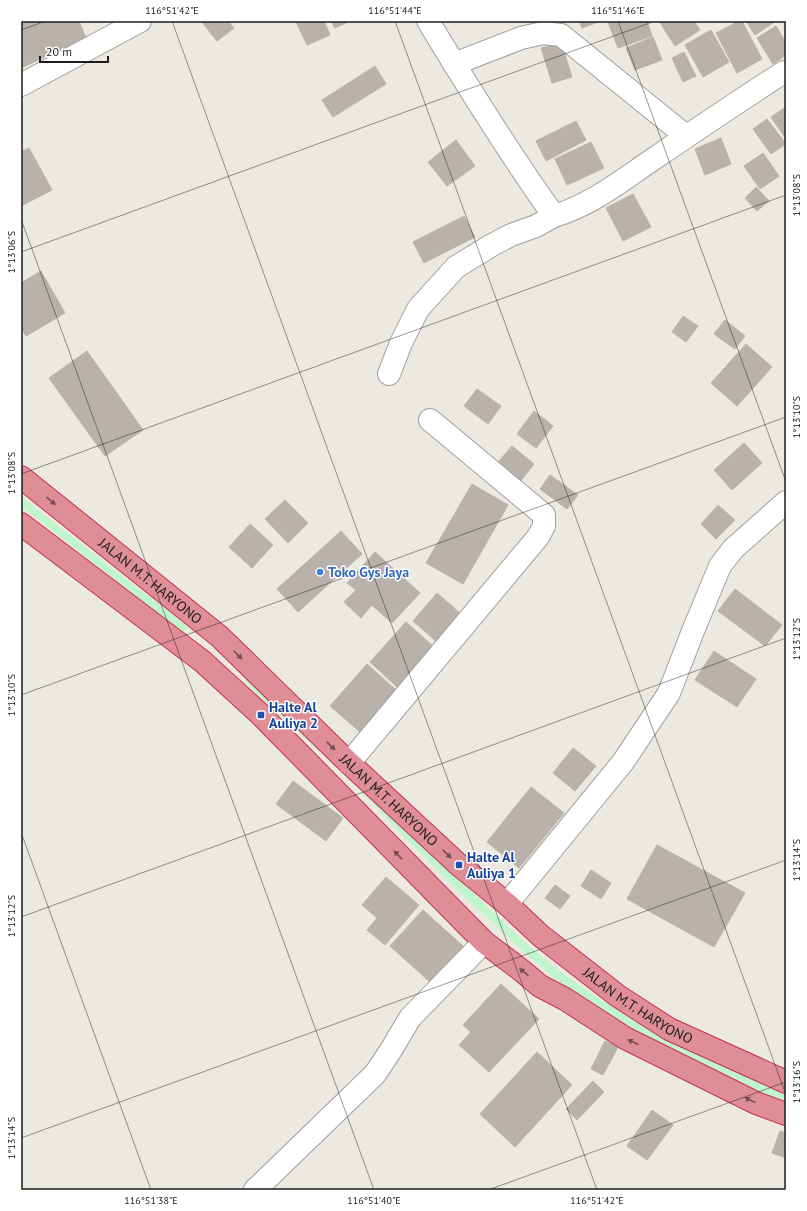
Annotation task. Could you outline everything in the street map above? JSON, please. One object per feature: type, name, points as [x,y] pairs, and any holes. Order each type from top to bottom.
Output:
[{"type":"highway","name":"JALAN M.T. HARYONO","points":[[21,477],[219,636],[349,763],[459,865],[507,904],[541,936],[618,996],[669,1029],[786,1082]]},
{"type":"highway","name":"JALAN M.T. HARYONO","points":[[21,524],[202,661],[261,715],[484,942],[540,986],[565,999],[625,1038],[756,1103],[786,1114]]},
{"type":"highway","points":[[202,661],[219,636]]},
{"type":"street","points":[[21,85],[140,21]]},
{"type":"street","points":[[428,21],[498,133],[554,216]]},
{"type":"street","points":[[454,64],[521,38],[543,33],[561,35],[686,136]]},
{"type":"street","points":[[389,374],[401,343],[418,309],[456,266],[511,235],[536,226],[554,216],[569,211],[596,198],[686,136],[784,72]]},
{"type":"street","points":[[349,763],[532,543],[544,526],[544,516],[430,420]]},
{"type":"street","points":[[507,904],[623,762],[669,693],[720,566],[733,549],[786,502]]},
{"type":"street","points":[[255,1190],[375,1074],[410,1018],[484,942]]},
{"type":"green space","points":[[21,497],[188,627],[183,633],[21,506]]},
{"type":"green space","points":[[249,675],[385,803],[480,900],[519,937],[561,972],[614,1008],[670,1038],[786,1092],[786,1101],[717,1073],[644,1035],[594,1005],[554,978],[453,886],[343,772],[282,718],[244,681]]},
{"type":"building","points":[[21,21],[79,21],[86,38],[21,68]]},
{"type":"building","points":[[201,21],[228,21],[234,28],[217,41]]},
{"type":"building","points":[[324,21],[330,35],[307,45],[296,22]]},
{"type":"building","points":[[331,21],[350,21],[335,28]]},
{"type":"building","points":[[579,21],[601,21],[582,28]]},
{"type":"building","points":[[647,21],[652,36],[618,48],[608,22]]},
{"type":"building","points":[[659,21],[694,21],[700,30],[675,46]]},
{"type":"building","points":[[739,21],[742,21],[762,59],[737,73],[716,33]]},
{"type":"building","points":[[746,21],[776,21],[755,35]]},
{"type":"building","points":[[776,26],[786,43],[786,55],[773,64],[757,38]]},
{"type":"building","points":[[711,30],[729,62],[703,77],[685,45]]},
{"type":"building","points":[[653,37],[662,60],[635,70],[626,48]]},
{"type":"building","points":[[561,42],[572,77],[552,83],[541,48]]},
{"type":"building","points":[[684,52],[696,76],[683,82],[672,58]]},
{"type":"building","points":[[375,66],[386,84],[333,117],[322,100]]},
{"type":"building","points":[[786,107],[786,139],[771,117]]},
{"type":"building","points":[[767,119],[786,144],[771,154],[753,129]]},
{"type":"building","points":[[576,121],[586,140],[546,161],[536,141]]},
{"type":"building","points":[[721,138],[731,164],[705,175],[695,149]]},
{"type":"building","points":[[456,140],[475,166],[447,186],[428,162]]},
{"type":"building","points":[[591,142],[604,168],[567,185],[555,159]]},
{"type":"building","points":[[29,148],[52,190],[21,206],[21,152]]},
{"type":"building","points":[[763,153],[779,176],[760,189],[744,166]]},
{"type":"building","points":[[756,187],[769,201],[757,211],[745,198]]},
{"type":"building","points":[[633,194],[651,227],[623,241],[606,208]]},
{"type":"building","points":[[464,216],[475,237],[424,263],[413,242]]},
{"type":"building","points":[[41,271],[65,313],[26,336],[21,328],[21,283]]},
{"type":"building","points":[[683,316],[698,326],[686,342],[672,332]]},
{"type":"building","points":[[725,320],[745,336],[735,349],[714,334]]},
{"type":"building","points":[[746,344],[772,367],[737,406],[711,383]]},
{"type":"building","points":[[87,351],[143,430],[105,456],[49,378]]},
{"type":"building","points":[[477,389],[501,406],[488,424],[464,406]]},
{"type":"building","points":[[534,411],[553,426],[536,448],[517,434]]},
{"type":"building","points":[[744,443],[762,463],[732,490],[714,470]]},
{"type":"building","points":[[512,446],[534,464],[516,487],[493,468]]},
{"type":"building","points":[[550,475],[578,495],[567,509],[540,489]]},
{"type":"building","points":[[472,484],[508,505],[463,584],[426,563]]},
{"type":"building","points":[[285,500],[308,523],[288,543],[265,519]]},
{"type":"building","points":[[718,505],[735,520],[716,539],[701,524]]},
{"type":"building","points":[[250,524],[273,545],[252,568],[229,547]]},
{"type":"building","name":"Toko Gys Jaya","points":[[341,531],[362,554],[298,612],[277,589]]},
{"type":"building","points":[[375,552],[420,593],[392,623],[372,605],[361,618],[344,602],[356,590],[347,583]]},
{"type":"building","points":[[735,589],[782,625],[765,646],[718,611]]},
{"type":"building","points":[[437,593],[462,615],[438,643],[413,621]]},
{"type":"building","points":[[406,622],[435,648],[398,688],[370,662]]},
{"type":"building","points":[[714,651],[756,679],[737,707],[695,680]]},
{"type":"building","points":[[367,664],[397,691],[360,732],[330,706]]},
{"type":"building","points":[[573,748],[596,766],[575,791],[553,773]]},
{"type":"building","points":[[293,781],[343,818],[326,841],[276,804]]},
{"type":"building","points":[[531,787],[564,813],[519,868],[487,842]]},
{"type":"building","points":[[657,845],[745,893],[714,947],[627,899]]},
{"type":"building","points":[[591,870],[611,883],[601,899],[581,886]]},
{"type":"building","points":[[386,877],[419,905],[385,945],[367,930],[377,918],[362,905]]},
{"type":"building","points":[[555,885],[570,896],[560,909],[545,898]]},
{"type":"building","points":[[423,910],[464,947],[431,983],[390,946]]},
{"type":"building","points":[[501,984],[539,1019],[489,1072],[459,1045],[471,1032],[463,1025]]},
{"type":"building","points":[[605,1041],[618,1047],[603,1075],[591,1069]]},
{"type":"building","points":[[537,1052],[572,1085],[515,1147],[480,1114]]},
{"type":"building","points":[[593,1081],[604,1092],[577,1120],[566,1109]]},
{"type":"building","points":[[652,1110],[673,1125],[647,1160],[627,1146]]},
{"type":"building","points":[[780,1131],[786,1133],[786,1158],[772,1153]]},
{"type":"place","name":"Toko Gys Jaya","points":[[320,572]]},
{"type":"place","name":"Halte Al Auliya 2","points":[[261,715]]},
{"type":"place","name":"Halte Al Auliya 1","points":[[459,865]]}]
